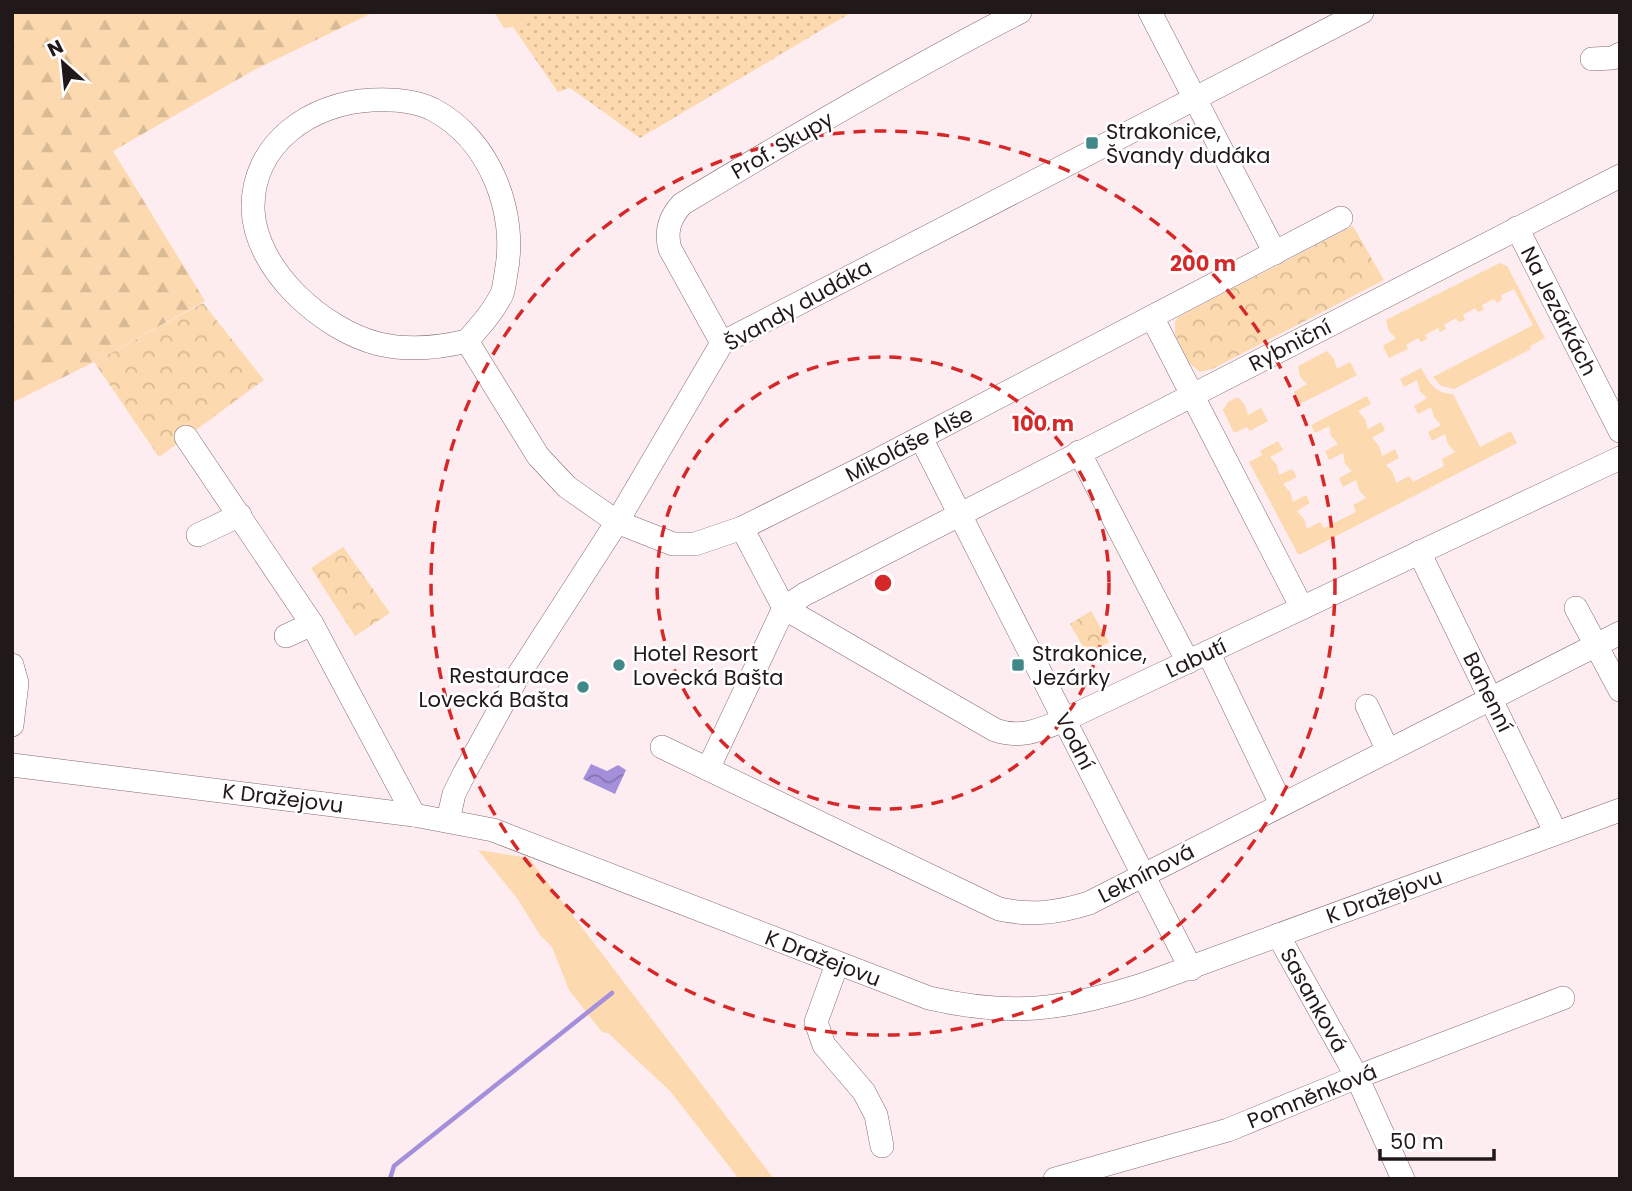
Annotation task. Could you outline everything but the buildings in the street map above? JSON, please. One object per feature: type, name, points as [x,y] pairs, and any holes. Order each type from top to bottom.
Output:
[{"type":"street","name":"Prof. Skupy","points":[[722,342],[670,249],[667,235],[675,212],[691,199],[819,123],[1020,12]]},
{"type":"street","points":[[1150,12],[1275,253]]},
{"type":"street","name":"Švandy dudáka","points":[[448,820],[454,794],[519,674],[617,522],[722,342],[1362,12]]},
{"type":"street","points":[[1592,60],[1613,58],[1620,54]]},
{"type":"street","points":[[355,101],[409,101],[433,110],[458,127],[479,149],[500,191],[510,239],[503,292],[488,317],[467,341],[414,349],[378,344],[320,317],[304,304],[275,271],[259,236],[254,216],[253,193],[265,160],[281,138],[297,124],[314,113],[355,101]]},
{"type":"street","name":"Rybniční","points":[[784,608],[805,594],[1079,452],[1620,176]]},
{"type":"street","name":"Mikoláše Alše","points":[[467,341],[538,456],[568,487],[617,522],[673,544],[707,542],[742,528],[921,438],[1341,218]]},
{"type":"street","name":"Na Jezárkách","points":[[1517,228],[1614,404],[1620,431]]},
{"type":"street","points":[[1152,317],[1302,608]]},
{"type":"street","points":[[186,437],[312,624],[414,815]]},
{"type":"street","points":[[921,438],[960,514]]},
{"type":"street","points":[[1079,452],[1281,804]]},
{"type":"street","name":"Labutí","points":[[784,608],[995,730],[1022,736],[1064,720],[1620,458]]},
{"type":"street","name":"Vodní","points":[[960,514],[1008,610],[1009,638],[1017,655],[1022,663],[1046,683],[1191,969]]},
{"type":"street","points":[[198,535],[240,515]]},
{"type":"street","points":[[708,769],[784,608],[742,528]]},
{"type":"street","name":"Bahenní","points":[[1419,552],[1556,833]]},
{"type":"street","points":[[1576,608],[1620,690]]},
{"type":"street","points":[[286,636],[312,624]]},
{"type":"street","name":"Leknínová","points":[[662,747],[999,909],[1041,914],[1065,911],[1088,903],[1620,633]]},
{"type":"street","points":[[12,664],[17,683],[12,725]]},
{"type":"street","points":[[1367,706],[1388,751]]},
{"type":"street","name":"K Dražejovu","points":[[12,765],[414,815],[493,830],[929,998],[970,1007],[1013,1010],[1052,1008],[1094,1000],[1191,969],[1620,810]]},
{"type":"street","name":"Sasanková","points":[[1278,935],[1357,1077],[1403,1179]]},
{"type":"street","points":[[837,964],[816,1022],[824,1045],[864,1092],[876,1115],[882,1146]]},
{"type":"street","name":"Pomněnková","points":[[1055,1179],[1228,1130],[1563,998]]},
{"type":"green space","points":[[12,12],[374,12],[254,70],[113,151],[205,301],[12,403]]},
{"type":"green space","points":[[494,12],[539,12],[513,27],[504,28]]},
{"type":"green space","points":[[539,12],[852,12],[640,138],[570,88],[558,92],[513,27]]},
{"type":"green space","points":[[1353,226],[1384,280],[1212,369],[1200,372],[1189,363],[1175,334],[1178,317]]},
{"type":"green space","points":[[1500,263],[1507,266],[1545,338],[1530,346],[1531,349],[1454,389],[1441,386],[1433,377],[1533,325],[1514,289],[1501,295],[1502,300],[1497,303],[1494,299],[1482,305],[1484,310],[1478,312],[1475,308],[1463,315],[1465,320],[1459,322],[1456,318],[1444,325],[1446,329],[1440,332],[1438,328],[1425,335],[1427,339],[1421,342],[1418,338],[1406,345],[1408,349],[1389,358],[1383,346],[1396,338],[1389,331],[1386,320]]},
{"type":"green space","points":[[203,303],[264,380],[159,457],[94,362]]},
{"type":"green space","points":[[1327,351],[1334,359],[1337,369],[1350,362],[1357,375],[1300,404],[1294,392],[1307,384],[1300,377],[1298,366]]},
{"type":"green space","points":[[1421,368],[1437,389],[1453,394],[1480,447],[1511,431],[1517,443],[1298,554],[1249,462],[1262,455],[1260,451],[1278,441],[1283,450],[1270,457],[1277,465],[1279,475],[1292,469],[1297,477],[1283,484],[1290,492],[1293,502],[1306,495],[1310,503],[1297,511],[1304,519],[1307,529],[1320,522],[1324,528],[1356,512],[1353,505],[1366,498],[1359,490],[1356,480],[1343,487],[1339,478],[1352,471],[1345,464],[1343,453],[1329,460],[1325,451],[1338,444],[1331,436],[1329,426],[1315,433],[1311,425],[1367,396],[1371,404],[1358,411],[1365,419],[1368,429],[1381,422],[1385,430],[1372,438],[1379,446],[1382,456],[1395,449],[1399,458],[1386,465],[1393,473],[1396,483],[1409,476],[1413,482],[1444,466],[1442,459],[1455,452],[1448,444],[1445,434],[1432,441],[1428,432],[1441,425],[1434,417],[1431,407],[1418,414],[1414,406],[1427,398],[1420,391],[1417,380],[1404,387],[1400,379]]},
{"type":"green space","points":[[1238,397],[1245,405],[1248,415],[1261,408],[1268,421],[1250,431],[1247,427],[1234,433],[1223,410],[1228,402]]},
{"type":"green space","points":[[343,547],[390,613],[355,636],[311,568]]},
{"type":"green space","points":[[1091,611],[1109,642],[1087,654],[1070,624]]},
{"type":"green space","points":[[478,850],[529,858],[774,1179],[739,1179],[670,1091],[608,1033],[602,1032],[569,990],[552,947],[540,935],[517,898]]},
{"type":"water","points":[[591,764],[607,771],[618,765],[626,770],[615,794],[583,779]]},
{"type":"waterway","points":[[390,1179],[394,1166],[612,993]]},
{"type":"place","name":"Strakonice, Švandy dudáka","points":[[1092,143]]},
{"type":"place","name":"Hotel Resort Lovecká Bašta","points":[[619,665]]},
{"type":"place","name":"Strakonice, Jezárky","points":[[1018,665]]},
{"type":"place","name":"Restaurace Lovecká Bašta","points":[[583,687]]}]
